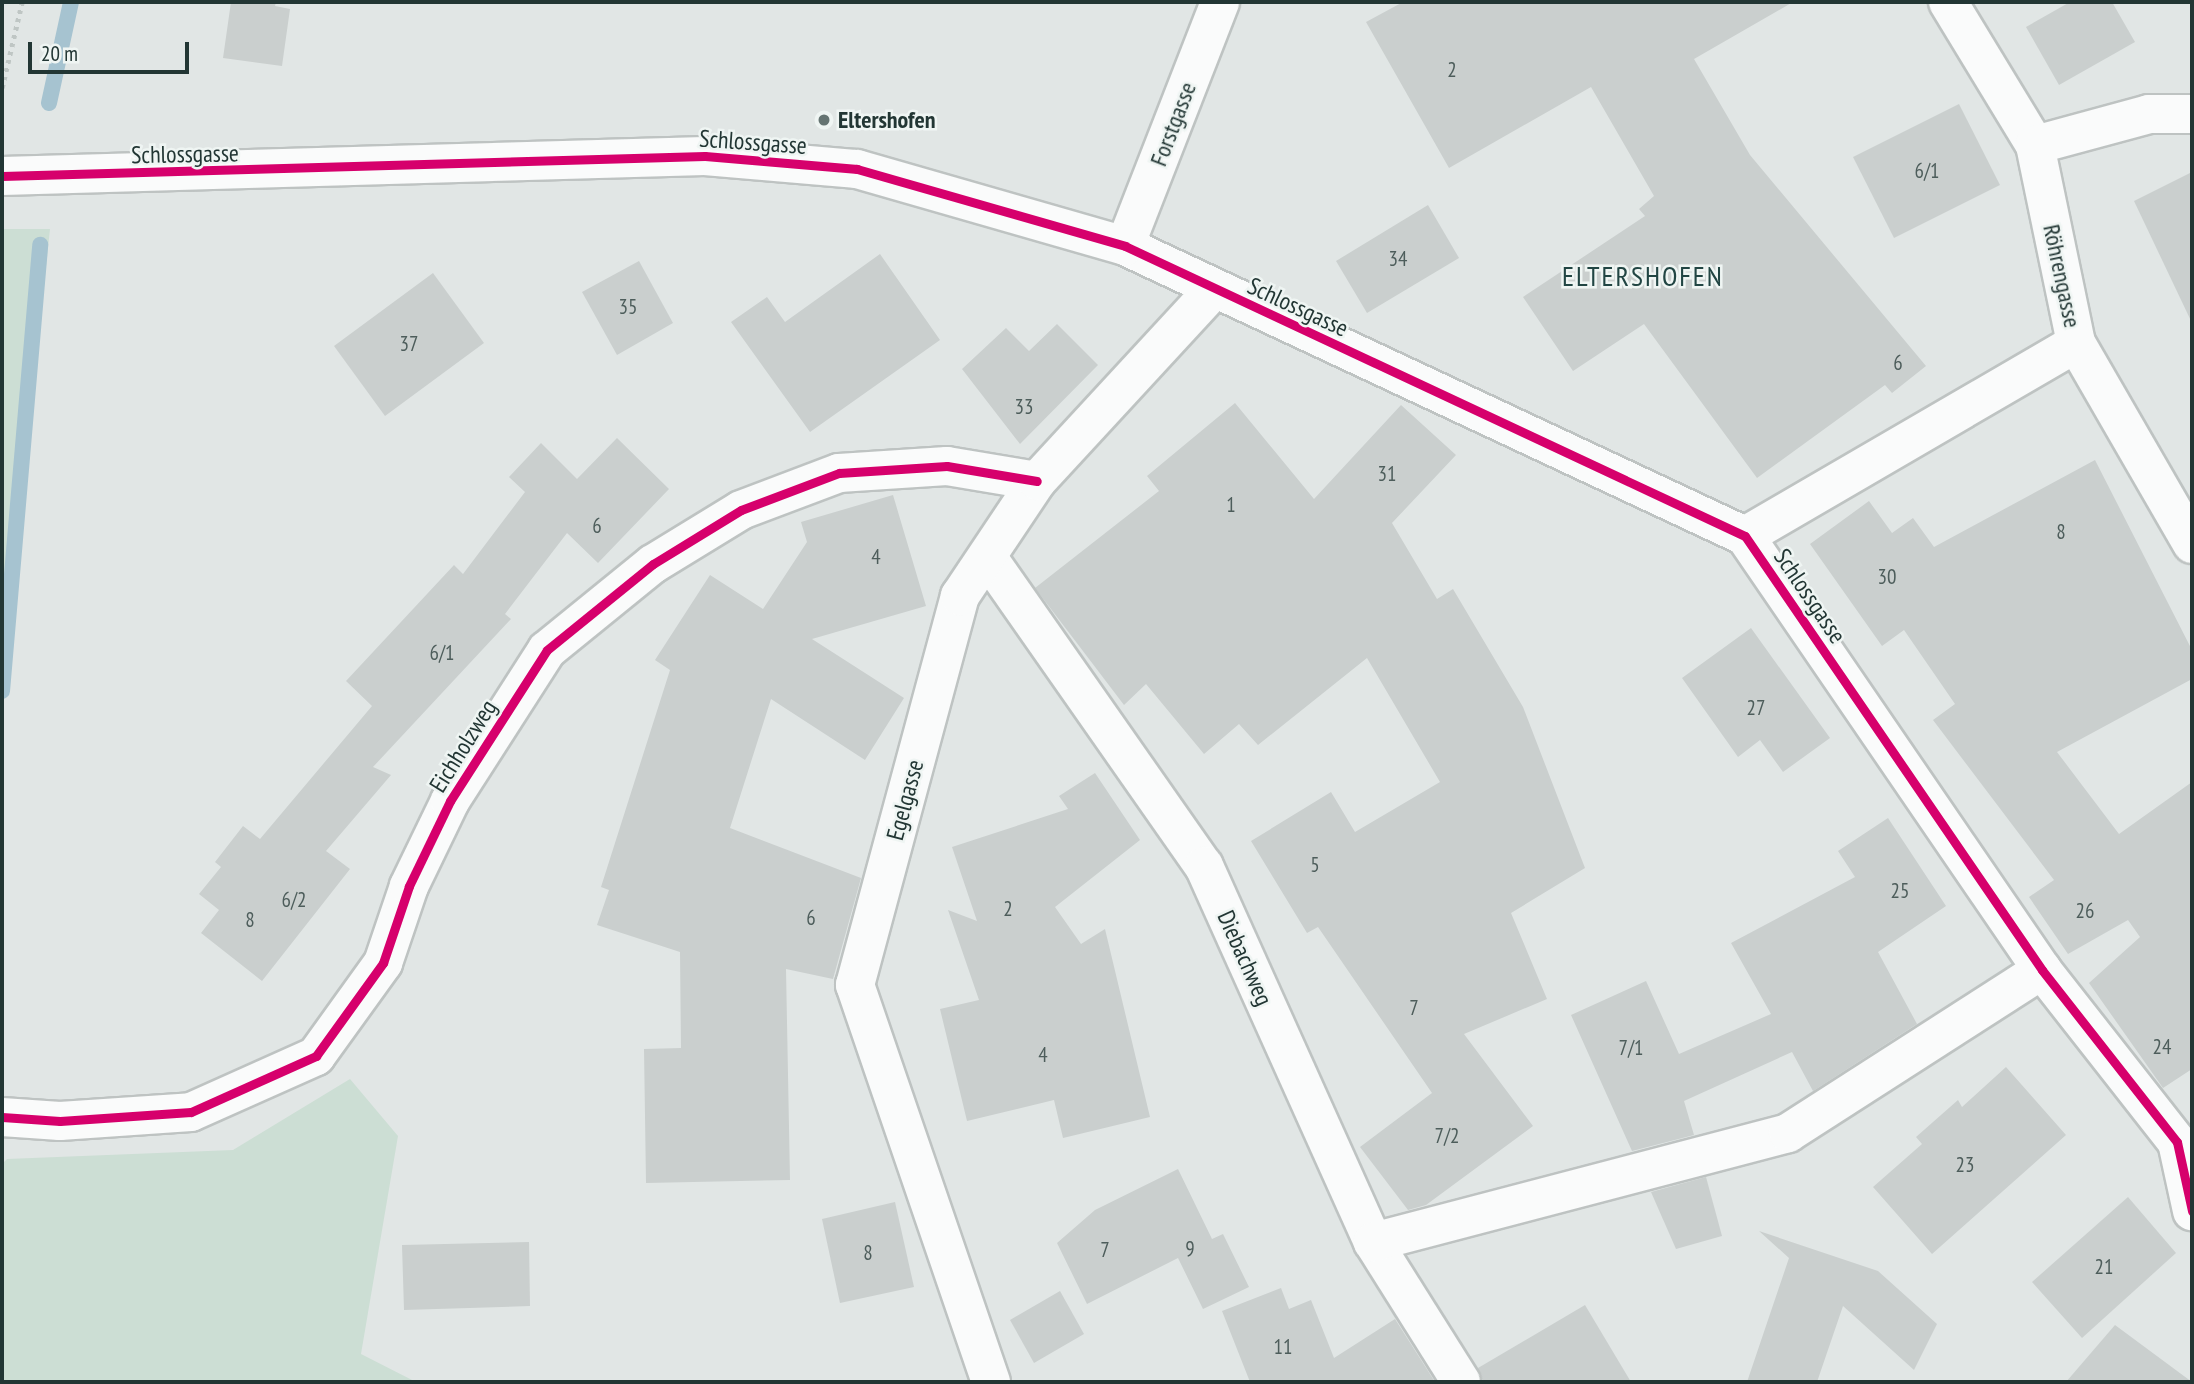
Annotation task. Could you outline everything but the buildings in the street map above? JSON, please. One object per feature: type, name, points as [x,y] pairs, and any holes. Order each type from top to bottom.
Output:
[{"type":"street","name":"Forstgasse","points":[[1125,246],[1220,2]]},
{"type":"street","name":"Röhrengasse","points":[[1948,2],[2035,145],[2076,343],[2192,544]]},
{"type":"street","points":[[2035,145],[2148,114],[2192,114]]},
{"type":"street","name":"Schlossgasse","points":[[2,176],[705,156],[857,169],[1125,246],[1745,536],[2042,970],[2185,1133],[2192,1211]]},
{"type":"street","name":"Egelgasse","points":[[992,1382],[855,985],[960,596],[988,558],[1037,481],[1214,289]]},
{"type":"street","points":[[1745,536],[2076,343]]},
{"type":"street","name":"Eichholzweg","points":[[2,1117],[60,1121],[191,1112],[316,1056],[383,963],[409,886],[450,801],[547,650],[653,564],[741,510],[839,473],[947,466],[1037,481]]},
{"type":"street","name":"Diebachweg","points":[[988,558],[1204,866],[1373,1242],[1461,1382]]},
{"type":"street","points":[[1373,1242],[1788,1133],[2042,970]]},
{"type":"path","points":[[2,88],[22,2]]},
{"type":"green space","points":[[2,229],[50,229],[2,677]]},
{"type":"green space","points":[[350,1079],[398,1136],[361,1354],[416,1382],[2,1382],[2,1164],[7,1159],[233,1150]]},
{"type":"waterway","points":[[49,103],[71,2]]},
{"type":"waterway","points":[[2,691],[40,245]]},
{"type":"cycle path","points":[[2,176],[705,156],[857,169],[1125,246],[1745,536],[2042,970],[2177,1142],[2192,1211]]},
{"type":"cycle path","points":[[2,1117],[60,1121],[191,1112],[316,1056],[383,963],[409,886],[450,801],[547,650],[653,564],[741,510],[839,473],[947,466],[1037,481]]},
{"type":"place","name":"Eltershofen","points":[[824,120]]},
{"type":"district","name":"ELTERSHOFEN","points":[[1643,276]]}]
